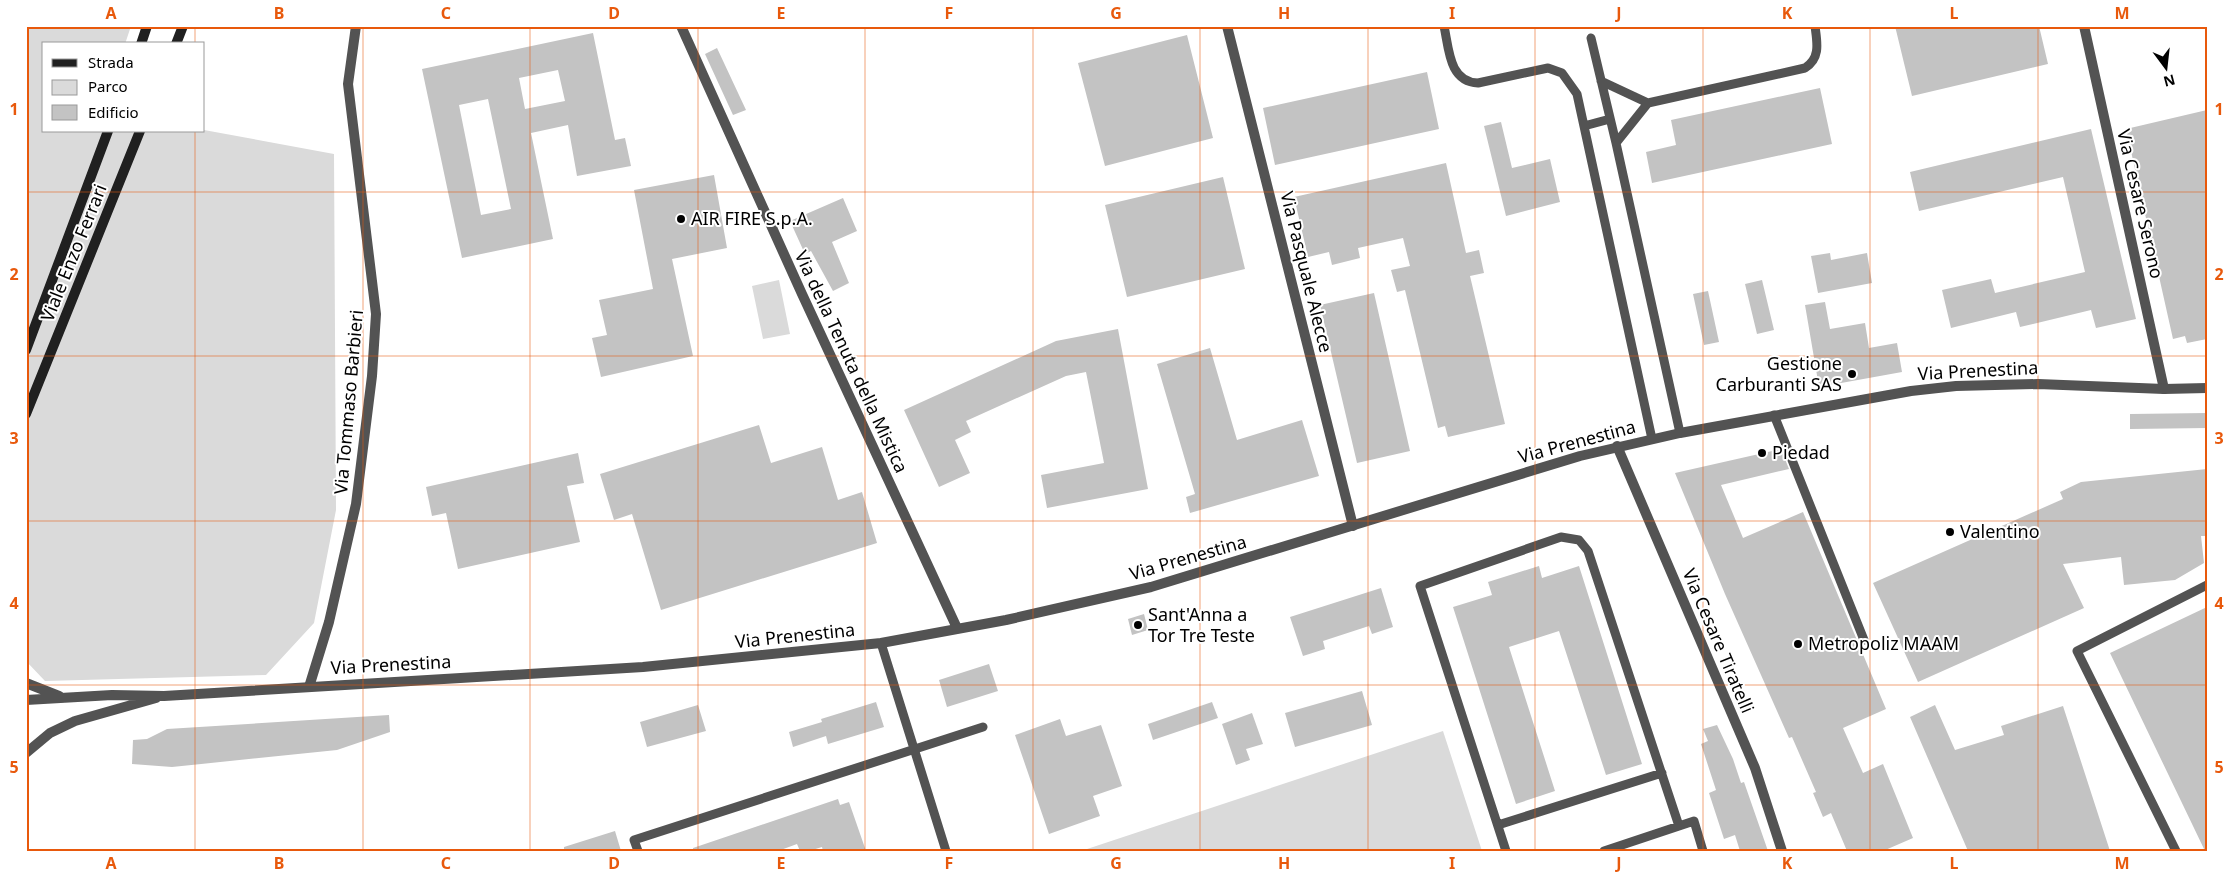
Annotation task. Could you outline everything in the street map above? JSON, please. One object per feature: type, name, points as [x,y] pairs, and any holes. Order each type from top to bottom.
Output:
[{"type":"main road","points":[[141,42],[147,26]]},
{"type":"main road","points":[[177,42],[183,26]]},
{"type":"main road","name":"Viale Enzo Ferrari","points":[[26,350],[108,132]]},
{"type":"main road","name":"Viale Enzo Ferrari","points":[[26,414],[140,132]]},
{"type":"street","name":"Via Tommaso Barbieri","points":[[310,687],[329,622],[356,504],[372,376],[376,314],[348,84],[356,26]]},
{"type":"street","name":"Via della Tenuta della Mistica","points":[[681,26],[802,294],[958,628]]},
{"type":"street","name":"Via Pasquale Alecce","points":[[1227,26],[1353,526]]},
{"type":"street","name":"Via Cesare Serono","points":[[2084,26],[2164,389]]},
{"type":"street","name":"Via Prenestina","points":[[26,700],[130,694],[164,696],[643,667],[881,643],[1055,609],[1151,587],[1617,446],[1680,433],[1911,391],[1979,384],[2038,384],[2164,389],[2207,388]]},
{"type":"street","name":"Via Cesare Tiratelli","points":[[1617,446],[1755,768],[1782,851]]},
{"type":"street","points":[[26,683],[50,694],[65,698]]},
{"type":"street","name":"Via Prenestina","points":[[26,753],[50,733],[75,721],[164,696]]},
{"type":"lane","points":[[1444,26],[1453,68],[1462,80],[1469,83],[1478,83],[1543,68],[1554,69],[1565,76],[1576,94],[1652,439]]},
{"type":"lane","points":[[1601,81],[1648,103],[1805,68],[1812,62],[1817,53],[1814,26]]},
{"type":"lane","points":[[1591,38],[1616,142],[1680,433]]},
{"type":"lane","points":[[1616,142],[1648,103]]},
{"type":"lane","points":[[1584,126],[1610,120]]},
{"type":"lane","points":[[1774,415],[1864,640]]},
{"type":"lane","points":[[1506,851],[1420,586],[1561,537],[1578,540],[1588,551],[1679,826]]},
{"type":"lane","points":[[2176,851],[2077,651],[2207,585]]},
{"type":"lane","points":[[881,643],[946,851]]},
{"type":"lane","points":[[638,851],[634,840],[984,727]]},
{"type":"lane","points":[[1498,825],[1662,773]]},
{"type":"lane","points":[[1604,851],[1694,821],[1703,851]]},
{"type":"green space","points":[[26,26],[131,26],[126,42],[42,42],[42,132],[205,132],[205,130],[334,154],[336,510],[314,623],[266,675],[45,681],[26,661]]},
{"type":"green space","points":[[779,280],[790,334],[763,339],[752,286]]},
{"type":"green space","points":[[1443,731],[1482,851],[1081,851]]},
{"type":"building","points":[[1895,26],[2039,26],[2048,64],[1912,96]]},
{"type":"building","points":[[593,33],[615,140],[625,138],[631,166],[577,176],[568,125],[531,133],[553,239],[462,258],[422,69]],"holes":[[[558,70],[565,101],[525,109],[519,78]],[[488,99],[511,209],[481,215],[459,105]]]},
{"type":"building","points":[[1187,35],[1213,138],[1105,166],[1078,63]]},
{"type":"building","points":[[717,48],[746,110],[733,115],[705,54]]},
{"type":"building","points":[[1427,72],[1439,129],[1275,165],[1263,108]]},
{"type":"building","points":[[1820,88],[1832,144],[1652,183],[1646,152],[1676,145],[1671,120]]},
{"type":"building","points":[[2207,110],[2207,339],[2187,343],[2185,336],[2173,339],[2126,129]]},
{"type":"building","points":[[1501,122],[1512,168],[1550,159],[1560,202],[1506,216],[1484,126]]},
{"type":"building","points":[[2091,129],[2136,319],[2096,328],[2091,310],[2020,327],[2016,312],[1951,328],[1942,290],[1991,279],[1995,293],[2085,272],[2063,177],[1919,211],[1910,172]]},
{"type":"building","points":[[1446,163],[1466,253],[1479,250],[1484,273],[1470,276],[1505,424],[1448,437],[1445,426],[1438,428],[1405,290],[1397,292],[1391,270],[1410,266],[1403,238],[1358,248],[1360,258],[1332,265],[1329,252],[1308,257],[1294,197]]},
{"type":"building","points":[[714,175],[727,248],[672,259],[693,356],[601,377],[592,338],[607,335],[599,300],[653,289],[634,190]]},
{"type":"building","points":[[1223,177],[1245,269],[1127,297],[1105,205]]},
{"type":"building","points":[[843,198],[857,231],[832,242],[849,283],[833,291],[811,251],[805,254],[790,221]]},
{"type":"building","points":[[1830,253],[1831,260],[1867,253],[1872,283],[1818,293],[1811,256]]},
{"type":"building","points":[[1762,280],[1774,330],[1757,334],[1745,284]]},
{"type":"building","points":[[1708,291],[1719,342],[1704,345],[1693,294]]},
{"type":"building","points":[[1374,293],[1410,451],[1357,463],[1320,305]]},
{"type":"building","points":[[1825,302],[1830,329],[1865,323],[1869,348],[1897,343],[1902,372],[1819,387],[1805,305]]},
{"type":"building","points":[[1118,329],[1148,489],[1047,508],[1041,475],[1104,463],[1086,372],[1066,376],[966,421],[971,432],[955,440],[970,473],[939,487],[904,410],[1056,341]]},
{"type":"building","points":[[1210,348],[1237,440],[1302,420],[1319,476],[1190,513],[1186,497],[1195,494],[1157,364]]},
{"type":"building","points":[[2207,413],[2207,428],[2130,429],[2130,414]]},
{"type":"building","points":[[759,425],[771,463],[822,447],[838,500],[862,492],[877,543],[661,610],[632,514],[614,520],[600,474]]},
{"type":"building","points":[[1781,449],[1789,469],[1721,485],[1743,538],[1803,512],[1886,709],[1843,728],[1863,773],[1883,764],[1913,838],[1883,851],[1847,851],[1831,813],[1823,817],[1813,793],[1816,792],[1792,737],[1789,738],[1725,594],[1675,473]]},
{"type":"building","points":[[578,453],[584,483],[567,486],[580,542],[458,569],[446,513],[432,516],[426,487]]},
{"type":"building","points":[[2207,469],[2207,536],[2201,536],[2204,563],[2175,580],[2124,585],[2121,557],[2063,564],[2084,608],[1918,682],[1873,583],[2063,499],[2060,492],[2081,482]]},
{"type":"building","points":[[1539,566],[1542,578],[1579,566],[1642,764],[1606,775],[1559,631],[1509,647],[1555,791],[1516,804],[1453,607],[1492,595],[1488,582]]},
{"type":"building","points":[[1381,588],[1393,627],[1372,634],[1369,626],[1323,641],[1325,649],[1303,656],[1290,617]]},
{"type":"building","points":[[2207,607],[2207,851],[2205,851],[2110,653]]},
{"type":"building","name":"Sant'Anna a Tor Tre Teste","points":[[1144,614],[1148,630],[1132,635],[1128,619]]},
{"type":"building","points":[[989,664],[998,691],[947,707],[939,680]]},
{"type":"building","points":[[1362,691],[1372,725],[1295,747],[1285,713]]},
{"type":"building","points":[[876,702],[884,727],[828,744],[826,736],[793,747],[789,732],[822,722],[821,719]]},
{"type":"building","points":[[1212,702],[1218,718],[1153,740],[1148,724]]},
{"type":"building","points":[[698,705],[706,731],[647,747],[640,722]]},
{"type":"building","points":[[1935,705],[1955,750],[2004,735],[2001,726],[2063,706],[2110,851],[1968,851],[1910,717]]},
{"type":"building","points":[[1252,713],[1263,744],[1246,749],[1250,760],[1236,765],[1222,724]]},
{"type":"building","points":[[389,715],[390,732],[337,750],[172,767],[132,764],[133,740],[147,739],[167,729]]},
{"type":"building","points":[[1060,719],[1066,736],[1101,725],[1122,786],[1093,796],[1100,816],[1049,834],[1015,735]]},
{"type":"building","points":[[1717,725],[1733,759],[1741,783],[1744,782],[1768,851],[1740,851],[1735,835],[1724,839],[1709,793],[1716,790],[1701,744],[1708,741],[1703,729]]},
{"type":"building","points":[[838,799],[840,805],[849,802],[866,851],[823,851],[822,847],[809,851],[800,851],[797,844],[778,851],[693,851],[693,848]]},
{"type":"building","points":[[615,831],[621,851],[564,851],[564,847]]},
{"type":"place","name":"AIR FIRE S.p.A.","points":[[681,219]]},
{"type":"place","name":"Gestione Carburanti SAS","points":[[1852,374]]},
{"type":"place","name":"Piedad","points":[[1762,453]]},
{"type":"place","name":"Valentino","points":[[1950,532]]},
{"type":"place","name":"Sant'Anna a Tor Tre Teste","points":[[1138,625]]},
{"type":"place","name":"Metropoliz MAAM","points":[[1798,644]]}]
